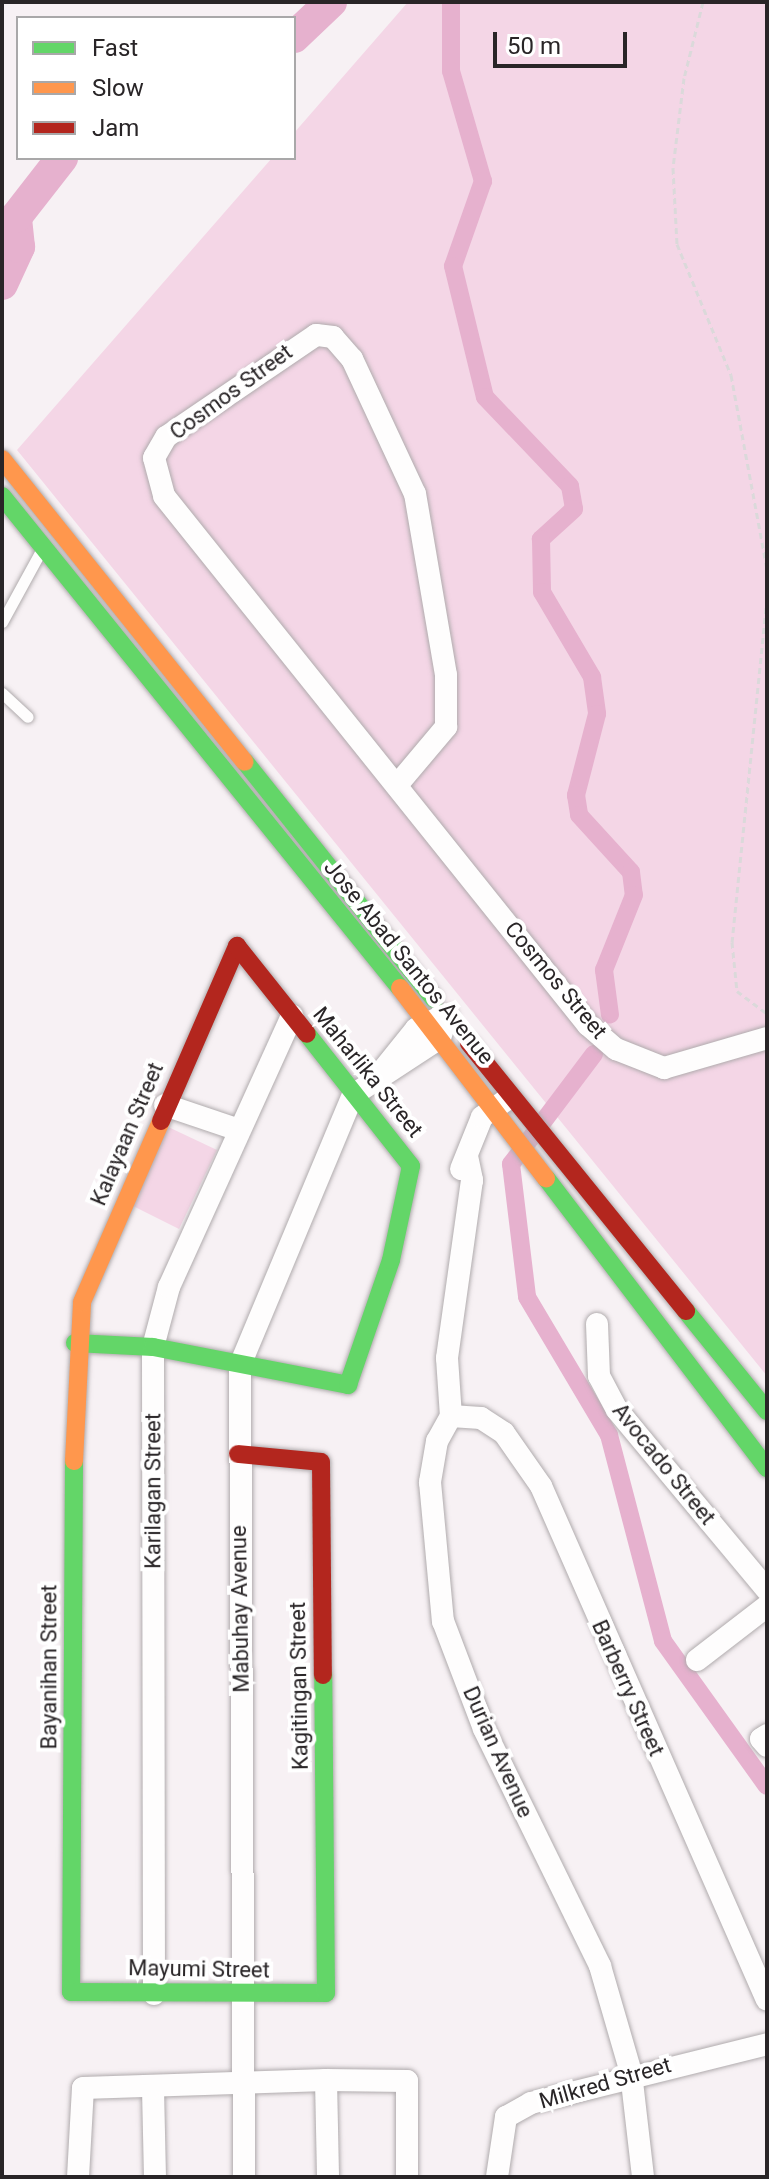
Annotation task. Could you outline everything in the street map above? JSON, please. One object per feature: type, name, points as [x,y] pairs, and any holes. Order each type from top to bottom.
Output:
[{"type":"street","name":"Cosmos Street","points":[[398,784],[446,727],[446,675],[415,494],[352,359],[333,337],[316,335],[166,437],[154,468],[164,496],[398,784],[588,1025],[616,1049],[664,1068],[767,1038]]},
{"type":"street","name":"Jose Abad Santos Avenue","points":[[2,459],[437,1025]]},
{"type":"street","name":"Jose Abad Santos Avenue","points":[[2,496],[437,1025],[505,1101],[529,1112],[767,1411]]},
{"type":"street","name":"Maharlika Street","points":[[234,947],[405,1156],[412,1178],[348,1385],[240,1365]]},
{"type":"street","name":"Kalayaan Street","points":[[75,1343],[82,1302],[234,947]]},
{"type":"street","name":"Karilagan Street","points":[[154,1994],[153,1347],[169,1287],[292,1016]]},
{"type":"street","points":[[353,1095],[437,1025]]},
{"type":"street","name":"Mabuhay Avenue","points":[[244,2177],[246,1995],[238,1454],[240,1365],[353,1095]]},
{"type":"street","name":"Jose Abad Santos Avenue","points":[[505,1101],[510,1126],[538,1161],[633,1301],[767,1468]]},
{"type":"street","name":"Durian Avenue","points":[[505,1101],[482,1117],[467,1156],[472,1180],[451,1315],[451,1416],[437,1441],[430,1482],[443,1621],[484,1729],[600,1966],[631,2073],[643,2177]]},
{"type":"street","points":[[165,1105],[239,1130]]},
{"type":"street","name":"Avocado Street","points":[[597,1324],[599,1376],[617,1410],[767,1590]]},
{"type":"street","points":[[75,1343],[153,1347],[240,1365]]},
{"type":"street","name":"Bayanihan Street","points":[[71,1992],[75,1343]]},
{"type":"street","name":"Barberry Street","points":[[451,1416],[481,1418],[504,1433],[541,1486],[767,2000]]},
{"type":"street","name":"Kagitingan Street","points":[[238,1454],[321,1462],[326,1993]]},
{"type":"street","points":[[697,1660],[767,1606]]},
{"type":"street","points":[[767,1735],[761,1739],[767,1746]]},
{"type":"street","name":"Mayumi Street","points":[[71,1992],[326,1993]]},
{"type":"street","name":"Milkred Street","points":[[497,2177],[506,2117],[631,2073],[767,2044]]},
{"type":"street","points":[[326,2080],[328,2177]]},
{"type":"street","points":[[78,2177],[78,2095],[83,2088],[153,2089],[326,2080],[407,2081],[407,2177]]},
{"type":"street","points":[[153,2089],[155,2177]]},
{"type":"lane","points":[[2,622],[44,546],[61,532]]},
{"type":"lane","points":[[2,693],[28,717]]},
{"type":"path","points":[[703,2],[684,78],[673,168],[677,244],[731,375],[767,570]]},
{"type":"path","points":[[767,598],[732,942],[737,991],[767,1014]]},
{"type":"shaded area","points":[[408,2],[767,2],[767,1376],[17,450],[270,160],[296,160],[296,131]]},
{"type":"shaded area","points":[[164,1125],[217,1150],[179,1229],[127,1203]]},
{"type":"waterway","points":[[296,35],[331,2]]},
{"type":"waterway","points":[[451,2],[451,71],[483,181],[453,266],[485,397],[570,486],[574,509],[541,539],[542,592],[592,677],[597,714],[576,795],[579,815],[631,872],[634,895],[604,970],[610,1015]]},
{"type":"waterway","points":[[2,284],[19,247],[16,217],[60,160]]},
{"type":"waterway","points":[[594,1054],[511,1164],[527,1297],[609,1435],[663,1641],[767,1786]]},
{"type":"traffic: fast","points":[[2,496],[400,988]]},
{"type":"traffic: fast","points":[[245,762],[434,999]]},
{"type":"traffic: fast","points":[[75,1343],[153,1347],[348,1385],[391,1260],[411,1166],[307,1034]]},
{"type":"traffic: fast","points":[[546,1178],[767,1468]]},
{"type":"traffic: fast","points":[[686,1311],[767,1411]]},
{"type":"traffic: fast","points":[[74,1461],[71,1992],[326,1993],[323,1675]]},
{"type":"traffic: slow","points":[[2,459],[245,762]]},
{"type":"traffic: slow","points":[[400,988],[546,1178]]},
{"type":"traffic: slow","points":[[74,1461],[82,1302],[161,1121]]},
{"type":"traffic: jam","points":[[161,1121],[237,946],[307,1034]]},
{"type":"traffic: jam","points":[[469,1043],[686,1311]]},
{"type":"traffic: jam","points":[[238,1454],[321,1462],[323,1675]]}]
